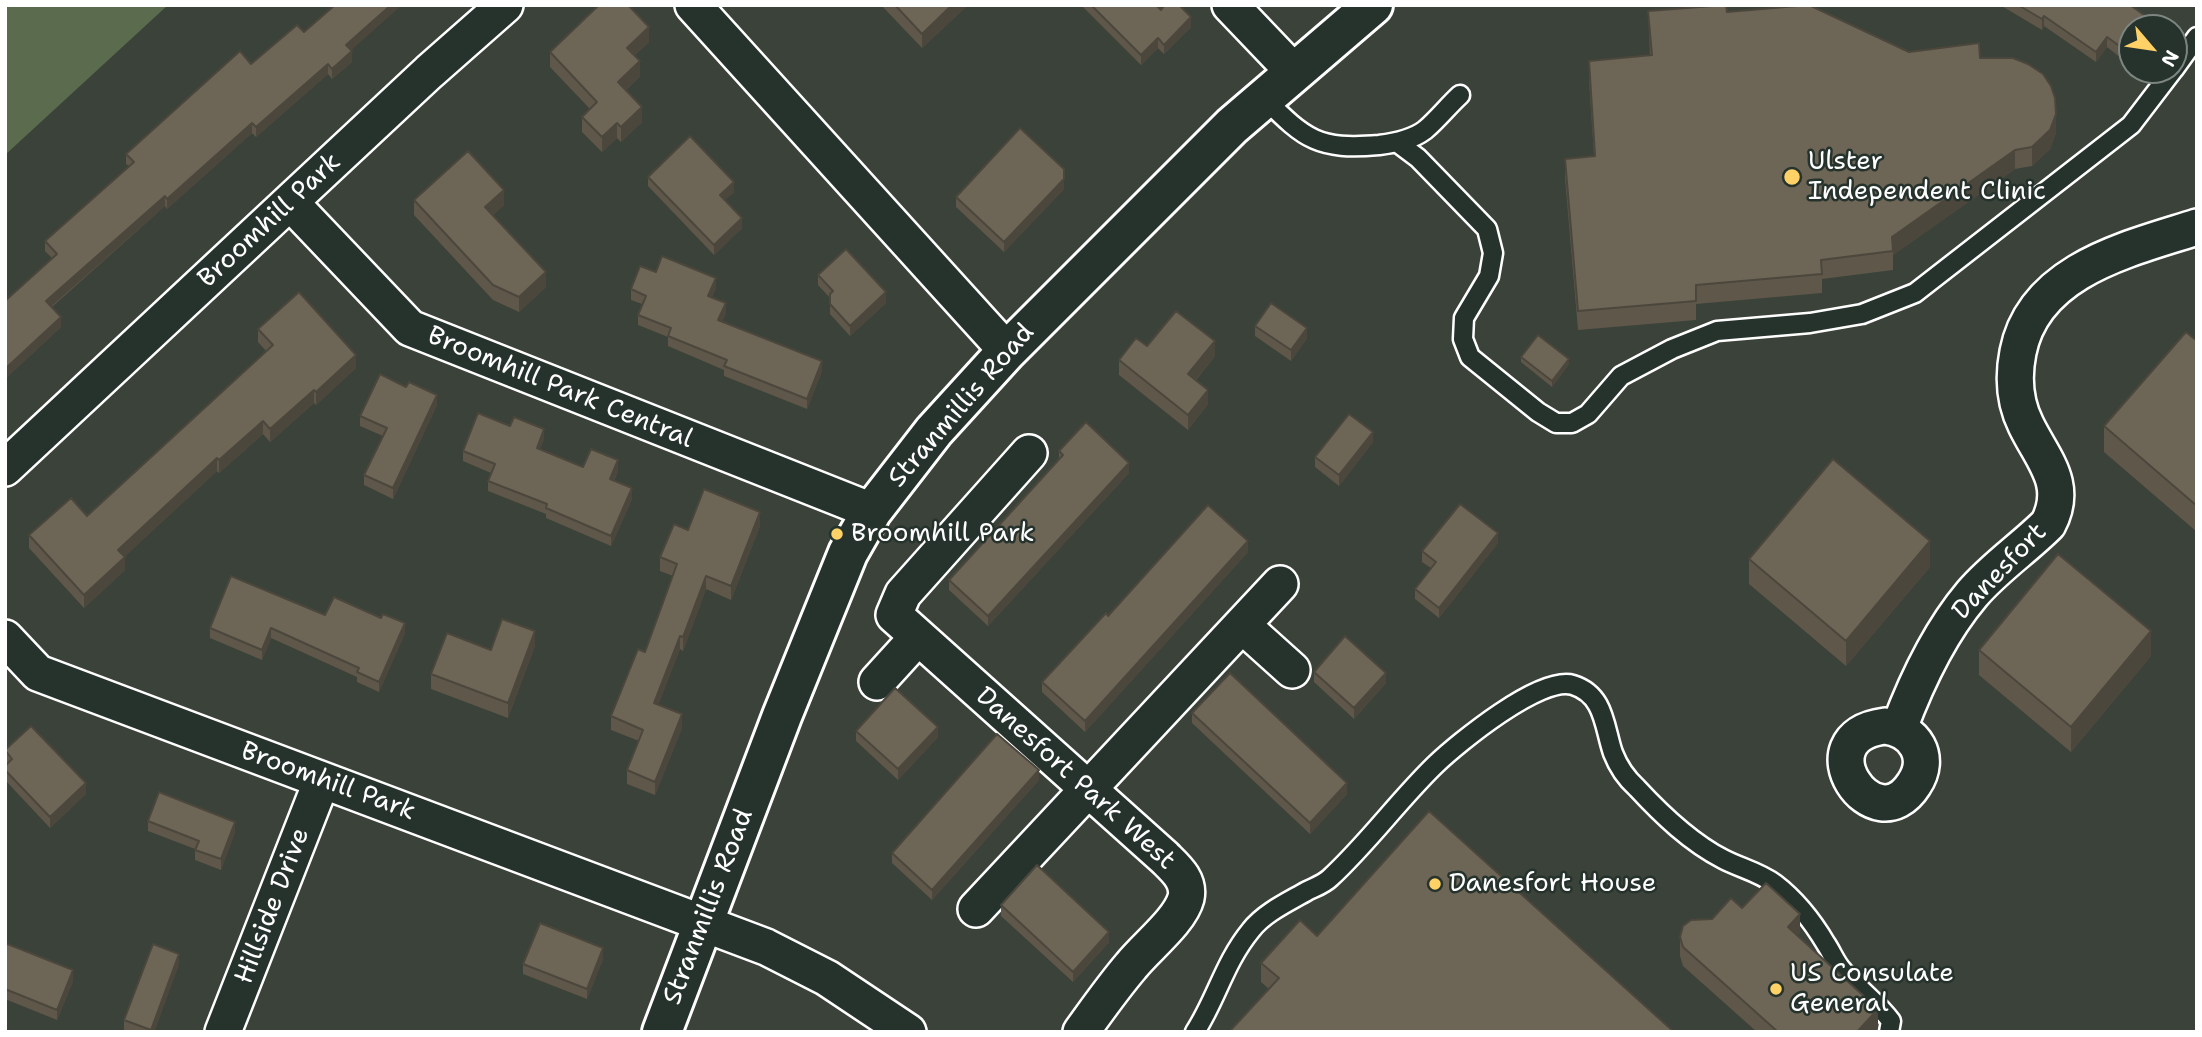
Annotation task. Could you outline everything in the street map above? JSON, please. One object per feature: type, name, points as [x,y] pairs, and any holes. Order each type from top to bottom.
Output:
[{"type":"street","name":"Broomhill Park","points":[[5,468],[505,5]]},
{"type":"street","points":[[693,5],[1007,351]]},
{"type":"street","points":[[1230,5],[1294,72]]},
{"type":"street","name":"Stranmillis Road","points":[[662,1032],[848,553],[872,511],[934,431],[1007,351],[1223,135],[1373,5]]},
{"type":"street","name":"Broomhill Park Central","points":[[290,202],[410,328],[872,511]]},
{"type":"street","name":"Danesfort","points":[[1899,728],[1918,677],[1955,617],[1973,593],[2048,524],[2055,510],[2057,494],[2053,476],[2025,423],[2015,390],[2015,363],[2021,337],[2031,316],[2048,295],[2069,277],[2102,260],[2197,227]]},
{"type":"street","points":[[877,682],[906,626],[903,594],[1029,453]]},
{"type":"street","points":[[976,909],[1280,584]]},
{"type":"street","points":[[1242,625],[1292,670]]},
{"type":"street","name":"Danesfort Park West","points":[[906,626],[1177,869],[1185,882],[1186,896],[1180,912],[1130,967],[1080,1032]]},
{"type":"street","name":"Broomhill Park","points":[[5,638],[38,673],[766,947],[827,978],[908,1032]]},
{"type":"street","name":"Hillside Drive","points":[[223,1032],[322,780]]},
{"type":"lane","points":[[1398,143],[1418,158],[1488,229],[1493,253],[1489,276],[1464,318],[1463,339],[1471,356],[1538,412],[1556,423],[1572,423],[1588,414],[1621,376],[1672,349],[1717,331],[1810,323],[1862,314],[1915,293],[2130,125],[2162,84]]},
{"type":"lane","points":[[1264,98],[1297,130],[1317,141],[1343,148],[1398,143],[1424,131],[1460,94]]},
{"type":"lane","points":[[1195,1032],[1209,1011],[1219,981],[1233,954],[1253,927],[1278,908],[1328,880],[1435,765],[1533,692],[1555,683],[1572,684],[1588,692],[1599,704],[1614,757],[1628,779],[1658,810],[1692,839],[1723,859],[1751,870],[1774,884],[1799,905],[1841,970],[1891,1021],[1889,1032]]},
{"type":"green space","points":[[5,5],[168,5],[5,155]]},
{"type":"building","points":[[335,5],[391,5],[346,45],[352,51],[332,69],[328,64],[256,127],[252,123],[46,301],[61,317],[5,369],[5,301],[57,254],[45,241],[134,162],[126,154],[240,51],[251,64],[297,25],[304,32]]},
{"type":"building","points":[[599,5],[628,5],[649,27],[627,48],[640,61],[618,82],[642,107],[621,127],[617,123],[602,137],[582,117],[597,102],[550,52]]},
{"type":"building","points":[[895,5],[952,5],[922,34]]},
{"type":"building","points":[[1091,5],[1156,5],[1161,10],[1165,5],[1179,5],[1191,17],[1164,45],[1158,38],[1141,55]]},
{"type":"building","name":"Ulster Independent Clinic","points":[[1726,5],[1727,12],[1809,5],[1909,52],[1979,43],[1980,58],[2013,58],[2043,74],[2055,98],[2056,114],[2050,130],[2032,147],[2015,150],[1892,237],[1893,251],[1821,260],[1822,274],[1696,285],[1696,301],[1578,311],[1565,159],[1595,156],[1589,61],[1652,55],[1648,11]]},
{"type":"building","points":[[2018,5],[2130,5],[2143,14],[2118,14],[2118,45],[2107,37],[2096,52],[2044,16],[2042,19]]},
{"type":"building","points":[[1020,128],[1064,169],[1064,179],[1004,242],[956,197]]},
{"type":"building","points":[[690,136],[734,182],[720,195],[742,218],[714,245],[648,177]]},
{"type":"building","points":[[468,151],[504,190],[485,207],[546,272],[519,297],[493,285],[414,200]]},
{"type":"building","points":[[846,249],[886,292],[850,326],[830,304],[830,294],[833,291],[818,275]]},
{"type":"building","points":[[662,256],[716,278],[708,296],[726,303],[718,320],[822,361],[807,399],[724,366],[727,360],[668,336],[671,328],[638,315],[646,296],[631,289],[640,266],[656,272]]},
{"type":"building","points":[[299,292],[356,355],[270,429],[263,421],[219,460],[217,458],[118,550],[125,557],[84,595],[29,535],[71,498],[87,516],[273,345],[258,329]]},
{"type":"building","points":[[1271,303],[1307,328],[1291,350],[1255,326]]},
{"type":"building","points":[[1176,311],[1215,341],[1188,374],[1208,390],[1188,415],[1119,360],[1136,338],[1147,346]]},
{"type":"building","points":[[2186,332],[2197,341],[2197,506],[2104,426]]},
{"type":"building","points":[[1538,335],[1569,359],[1552,381],[1521,357]]},
{"type":"building","points":[[380,374],[406,387],[409,382],[437,395],[393,488],[364,475],[387,428],[360,416]]},
{"type":"building","points":[[478,413],[510,426],[514,417],[544,429],[537,448],[583,467],[591,449],[618,460],[610,479],[632,488],[611,536],[546,508],[547,504],[488,481],[495,464],[463,451]]},
{"type":"building","points":[[1349,414],[1373,432],[1339,475],[1315,457]]},
{"type":"building","points":[[1086,422],[1129,463],[988,616],[949,580],[1063,455],[1059,451]]},
{"type":"building","points":[[1833,459],[1930,541],[1846,641],[1749,559]]},
{"type":"building","points":[[704,489],[760,512],[731,586],[706,576],[683,637],[680,636],[654,703],[682,714],[655,782],[627,770],[643,730],[611,716],[638,649],[645,652],[677,564],[660,557],[674,524],[688,530]]},
{"type":"building","points":[[1460,504],[1498,533],[1439,608],[1415,589],[1436,562],[1422,551]]},
{"type":"building","points":[[1208,505],[1248,541],[1085,721],[1042,682],[1106,613],[1108,616]]},
{"type":"building","points":[[2058,554],[2151,631],[2071,727],[1979,650]]},
{"type":"building","points":[[231,576],[325,615],[334,597],[381,618],[383,614],[405,623],[379,682],[357,672],[359,668],[271,628],[262,650],[210,628]]},
{"type":"building","points":[[502,619],[535,631],[508,703],[431,674],[447,633],[491,650]]},
{"type":"building","points":[[1345,636],[1386,673],[1354,708],[1314,672]]},
{"type":"building","points":[[1230,673],[1347,783],[1310,823],[1192,713]]},
{"type":"building","points":[[895,688],[938,727],[898,769],[856,731]]},
{"type":"building","points":[[31,726],[86,783],[50,817],[5,770],[5,766],[12,759],[5,750]]},
{"type":"building","points":[[997,734],[1039,770],[932,890],[892,853]]},
{"type":"building","points":[[159,792],[235,822],[221,859],[195,850],[199,841],[148,821]]},
{"type":"building","name":"Danesfort House","points":[[1429,811],[1674,1032],[1229,1032],[1279,978],[1261,963],[1300,920],[1317,936]]},
{"type":"building","points":[[1037,865],[1109,932],[1073,972],[1001,905]]},
{"type":"building","points":[[1766,883],[1800,914],[1788,927],[1878,1009],[1857,1032],[1778,1032],[1683,947],[1680,937],[1683,926],[1691,920],[1712,919],[1731,898],[1742,908]]},
{"type":"building","points":[[540,923],[603,948],[587,989],[523,964]]},
{"type":"building","points":[[5,943],[73,970],[57,1010],[5,989]]},
{"type":"building","points":[[153,944],[179,954],[151,1030],[124,1020]]},
{"type":"place","name":"Ulster Independent Clinic","points":[[1792,177]]},
{"type":"place","name":"Broomhill Park","points":[[837,534]]},
{"type":"place","name":"Danesfort House","points":[[1435,884]]},
{"type":"place","name":"US Consulate General","points":[[1776,989]]}]
